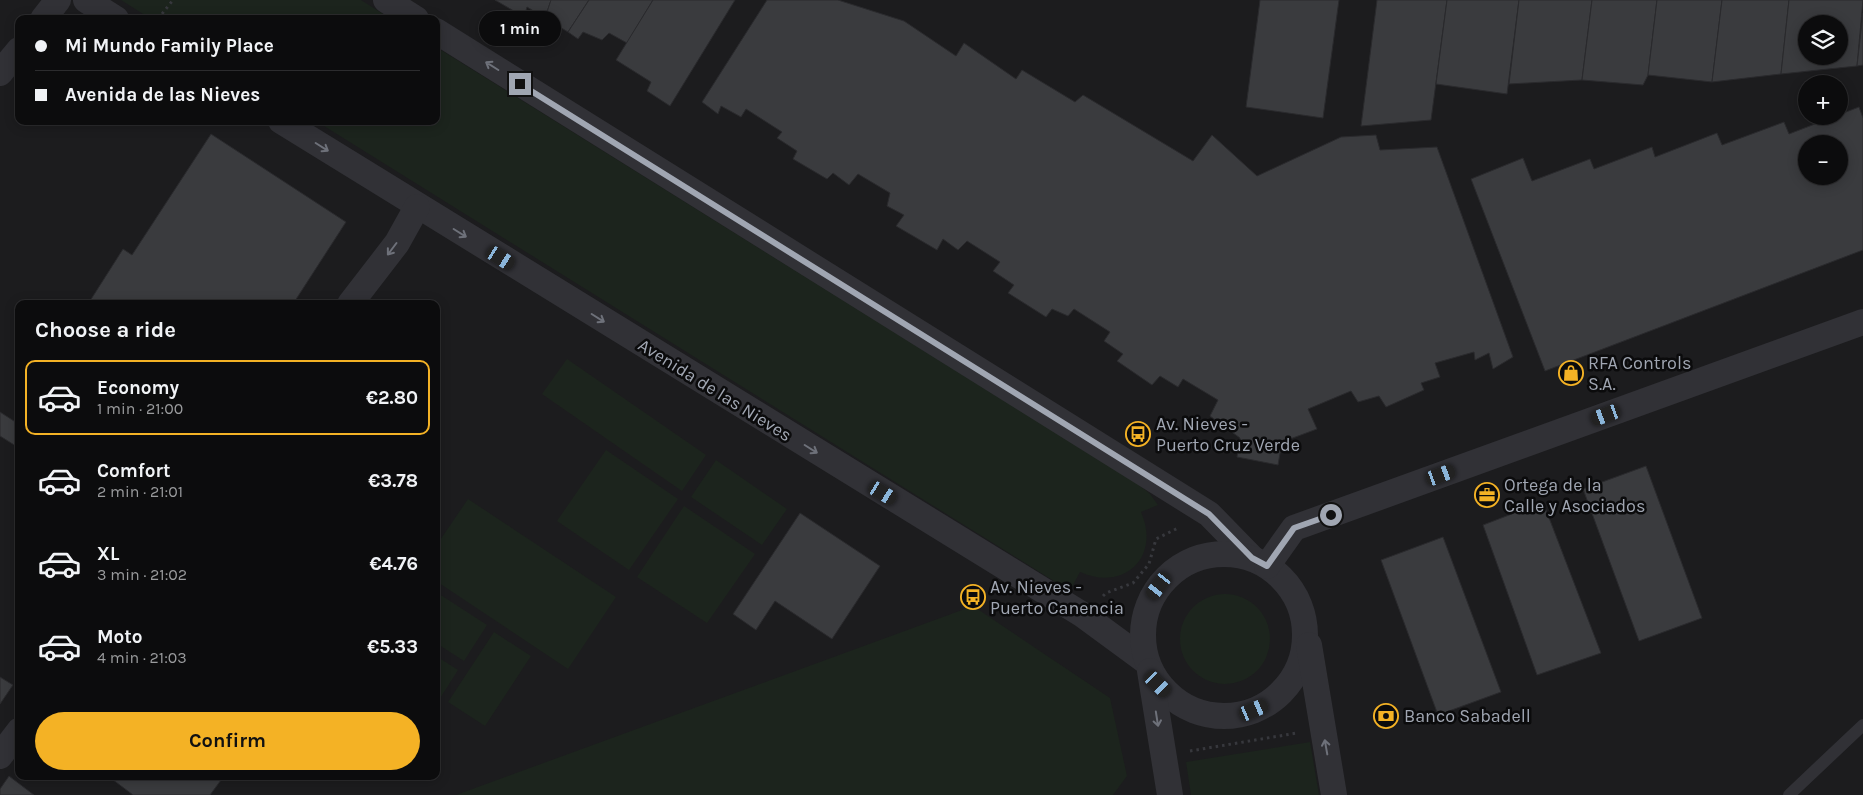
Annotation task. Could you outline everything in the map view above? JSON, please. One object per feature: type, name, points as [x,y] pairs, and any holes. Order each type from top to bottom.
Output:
[{"type":"street","points":[[46,15],[58,0]]},
{"type":"street","points":[[86,0],[110,15]]},
{"type":"street","points":[[386,0],[410,15]]},
{"type":"street","points":[[440,33],[1209,514],[1259,562],[1286,581],[1299,601],[1306,625],[1334,795]]},
{"type":"street","points":[[0,73],[15,55]]},
{"type":"street","name":"Avenida de las Nieves","points":[[287,125],[1083,615],[1148,666]]},
{"type":"street","points":[[353,300],[397,243],[418,207]]},
{"type":"street","points":[[1259,562],[1294,528],[1863,322]]},
{"type":"street","points":[[1170,795],[1142,640],[1144,617],[1152,596],[1166,577],[1185,564],[1206,556],[1229,554],[1259,562]]},
{"type":"street","points":[[1148,666],[1158,684],[1175,700],[1196,712],[1219,717],[1243,715],[1265,706],[1284,691],[1298,671],[1305,649],[1306,625]]},
{"type":"street","points":[[0,756],[15,735]]},
{"type":"lane","points":[[1790,795],[1863,725]]},
{"type":"path","points":[[161,15],[173,0]]},
{"type":"path","points":[[1083,615],[1106,592],[1133,583],[1150,564],[1156,539],[1209,514]]},
{"type":"path","points":[[1163,755],[1322,729]]},
{"type":"shaded area","points":[[0,0],[1863,0],[1863,795],[0,795]]},
{"type":"shaded area","points":[[121,0],[361,0],[385,15],[145,15]]},
{"type":"shaded area","points":[[440,49],[1138,484],[1150,494],[1158,505],[1141,512],[1146,528],[1146,543],[1142,556],[1124,574],[1111,577],[1096,577],[1080,572],[1070,591],[322,125],[440,125]]},
{"type":"shaded area","points":[[567,359],[706,455],[682,491],[542,394]]},
{"type":"shaded area","points":[[606,450],[678,499],[629,570],[557,521]]},
{"type":"shaded area","points":[[716,460],[787,509],[762,545],[691,497]]},
{"type":"shaded area","points":[[468,499],[616,597],[568,669],[440,584],[440,540]]},
{"type":"shaded area","points":[[684,506],[755,554],[707,623],[637,577]]},
{"type":"shaded area","points":[[1225,594],[1242,598],[1257,607],[1266,622],[1270,639],[1266,656],[1257,671],[1242,680],[1225,684],[1208,680],[1193,671],[1184,656],[1180,639],[1184,622],[1193,607],[1208,598]]},
{"type":"shaded area","points":[[440,595],[487,625],[464,661],[440,646]]},
{"type":"shaded area","points":[[973,606],[1110,698],[1127,776],[1113,795],[456,795]]},
{"type":"shaded area","points":[[494,632],[531,656],[485,726],[448,702]]},
{"type":"shaded area","points":[[440,659],[458,670],[440,698]]},
{"type":"shaded area","points":[[1310,742],[1319,795],[1191,795],[1186,762]]},
{"type":"building","points":[[495,0],[551,0],[545,18],[527,7],[524,17]]},
{"type":"building","points":[[551,0],[589,0],[568,32],[545,18]]},
{"type":"building","points":[[589,0],[653,0],[627,43],[609,33],[602,40],[583,32],[578,39],[568,32]]},
{"type":"building","points":[[653,0],[735,0],[670,106],[647,91],[651,82],[616,60]]},
{"type":"building","points":[[767,0],[838,0],[904,21],[956,56],[964,43],[1016,79],[1022,70],[1075,102],[1083,95],[1193,161],[1212,135],[1257,176],[1341,137],[1376,135],[1380,150],[1437,147],[1513,357],[1493,369],[1489,353],[1475,360],[1474,352],[1435,363],[1440,377],[1421,383],[1424,390],[1386,407],[1379,396],[1358,402],[1351,391],[1308,409],[1317,429],[1282,442],[1278,465],[1237,457],[1240,438],[1210,416],[1218,400],[1183,379],[1178,387],[1160,376],[1152,385],[1117,361],[1123,354],[1104,341],[1110,332],[1074,309],[1068,316],[1052,309],[1046,317],[1008,293],[1014,285],[993,271],[1000,262],[967,241],[958,250],[943,239],[937,250],[896,226],[904,215],[887,206],[890,193],[858,174],[849,185],[833,173],[827,179],[793,159],[797,151],[777,138],[782,132],[746,109],[741,117],[721,106],[718,114],[702,102]]},
{"type":"building","points":[[1260,0],[1339,0],[1323,118],[1246,107]]},
{"type":"building","points":[[1377,0],[1447,0],[1431,120],[1361,126]]},
{"type":"building","points":[[1447,0],[1519,0],[1507,94],[1436,84]]},
{"type":"building","points":[[1519,0],[1592,0],[1582,80],[1509,84]]},
{"type":"building","points":[[1592,0],[1657,0],[1648,75],[1643,85],[1582,80]]},
{"type":"building","points":[[1657,0],[1722,0],[1712,82],[1648,75]]},
{"type":"building","points":[[1722,0],[1789,0],[1781,74],[1712,82]]},
{"type":"building","points":[[1789,0],[1863,0],[1857,66],[1781,74]]},
{"type":"building","points":[[1863,13],[1863,65],[1857,66]]},
{"type":"building","points":[[1859,107],[1863,118],[1863,250],[1545,371],[1471,179],[1523,158],[1532,181],[1590,159],[1594,169],[1652,147],[1655,157],[1717,133],[1722,145],[1784,122],[1789,134],[1812,125],[1848,125],[1848,111]]},
{"type":"building","points":[[211,134],[346,222],[296,300],[91,300],[123,249],[132,255]]},
{"type":"building","points":[[0,412],[14,421],[15,419],[15,445],[0,436]]},
{"type":"building","points":[[1646,466],[1702,618],[1639,641],[1583,489]]},
{"type":"building","points":[[1543,502],[1601,653],[1537,675],[1483,525]]},
{"type":"building","points":[[800,513],[880,566],[832,639],[775,601],[756,630],[733,614]]},
{"type":"building","points":[[1443,537],[1501,692],[1438,715],[1381,560]]},
{"type":"building","points":[[0,677],[13,685],[0,704]]},
{"type":"building","points":[[9,776],[34,795],[0,795],[0,789]]},
{"type":"building","points":[[113,780],[221,780],[210,795],[133,795]]},
{"type":"place","name":"RFA Controls S.A.","points":[[1571,373]]},
{"type":"place","name":"Av. Nieves - Puerto Cruz Verde","points":[[1138,434]]},
{"type":"place","name":"Ortega de la Calle y Asociados","points":[[1487,495]]},
{"type":"place","name":"Av. Nieves - Puerto Canencia","points":[[973,597]]},
{"type":"place","name":"Banco Sabadell","points":[[1386,716]]},
{"type":"route","points":[[520,84],[1209,514],[1252,558],[1267,566],[1294,528],[1331,515]]}]
